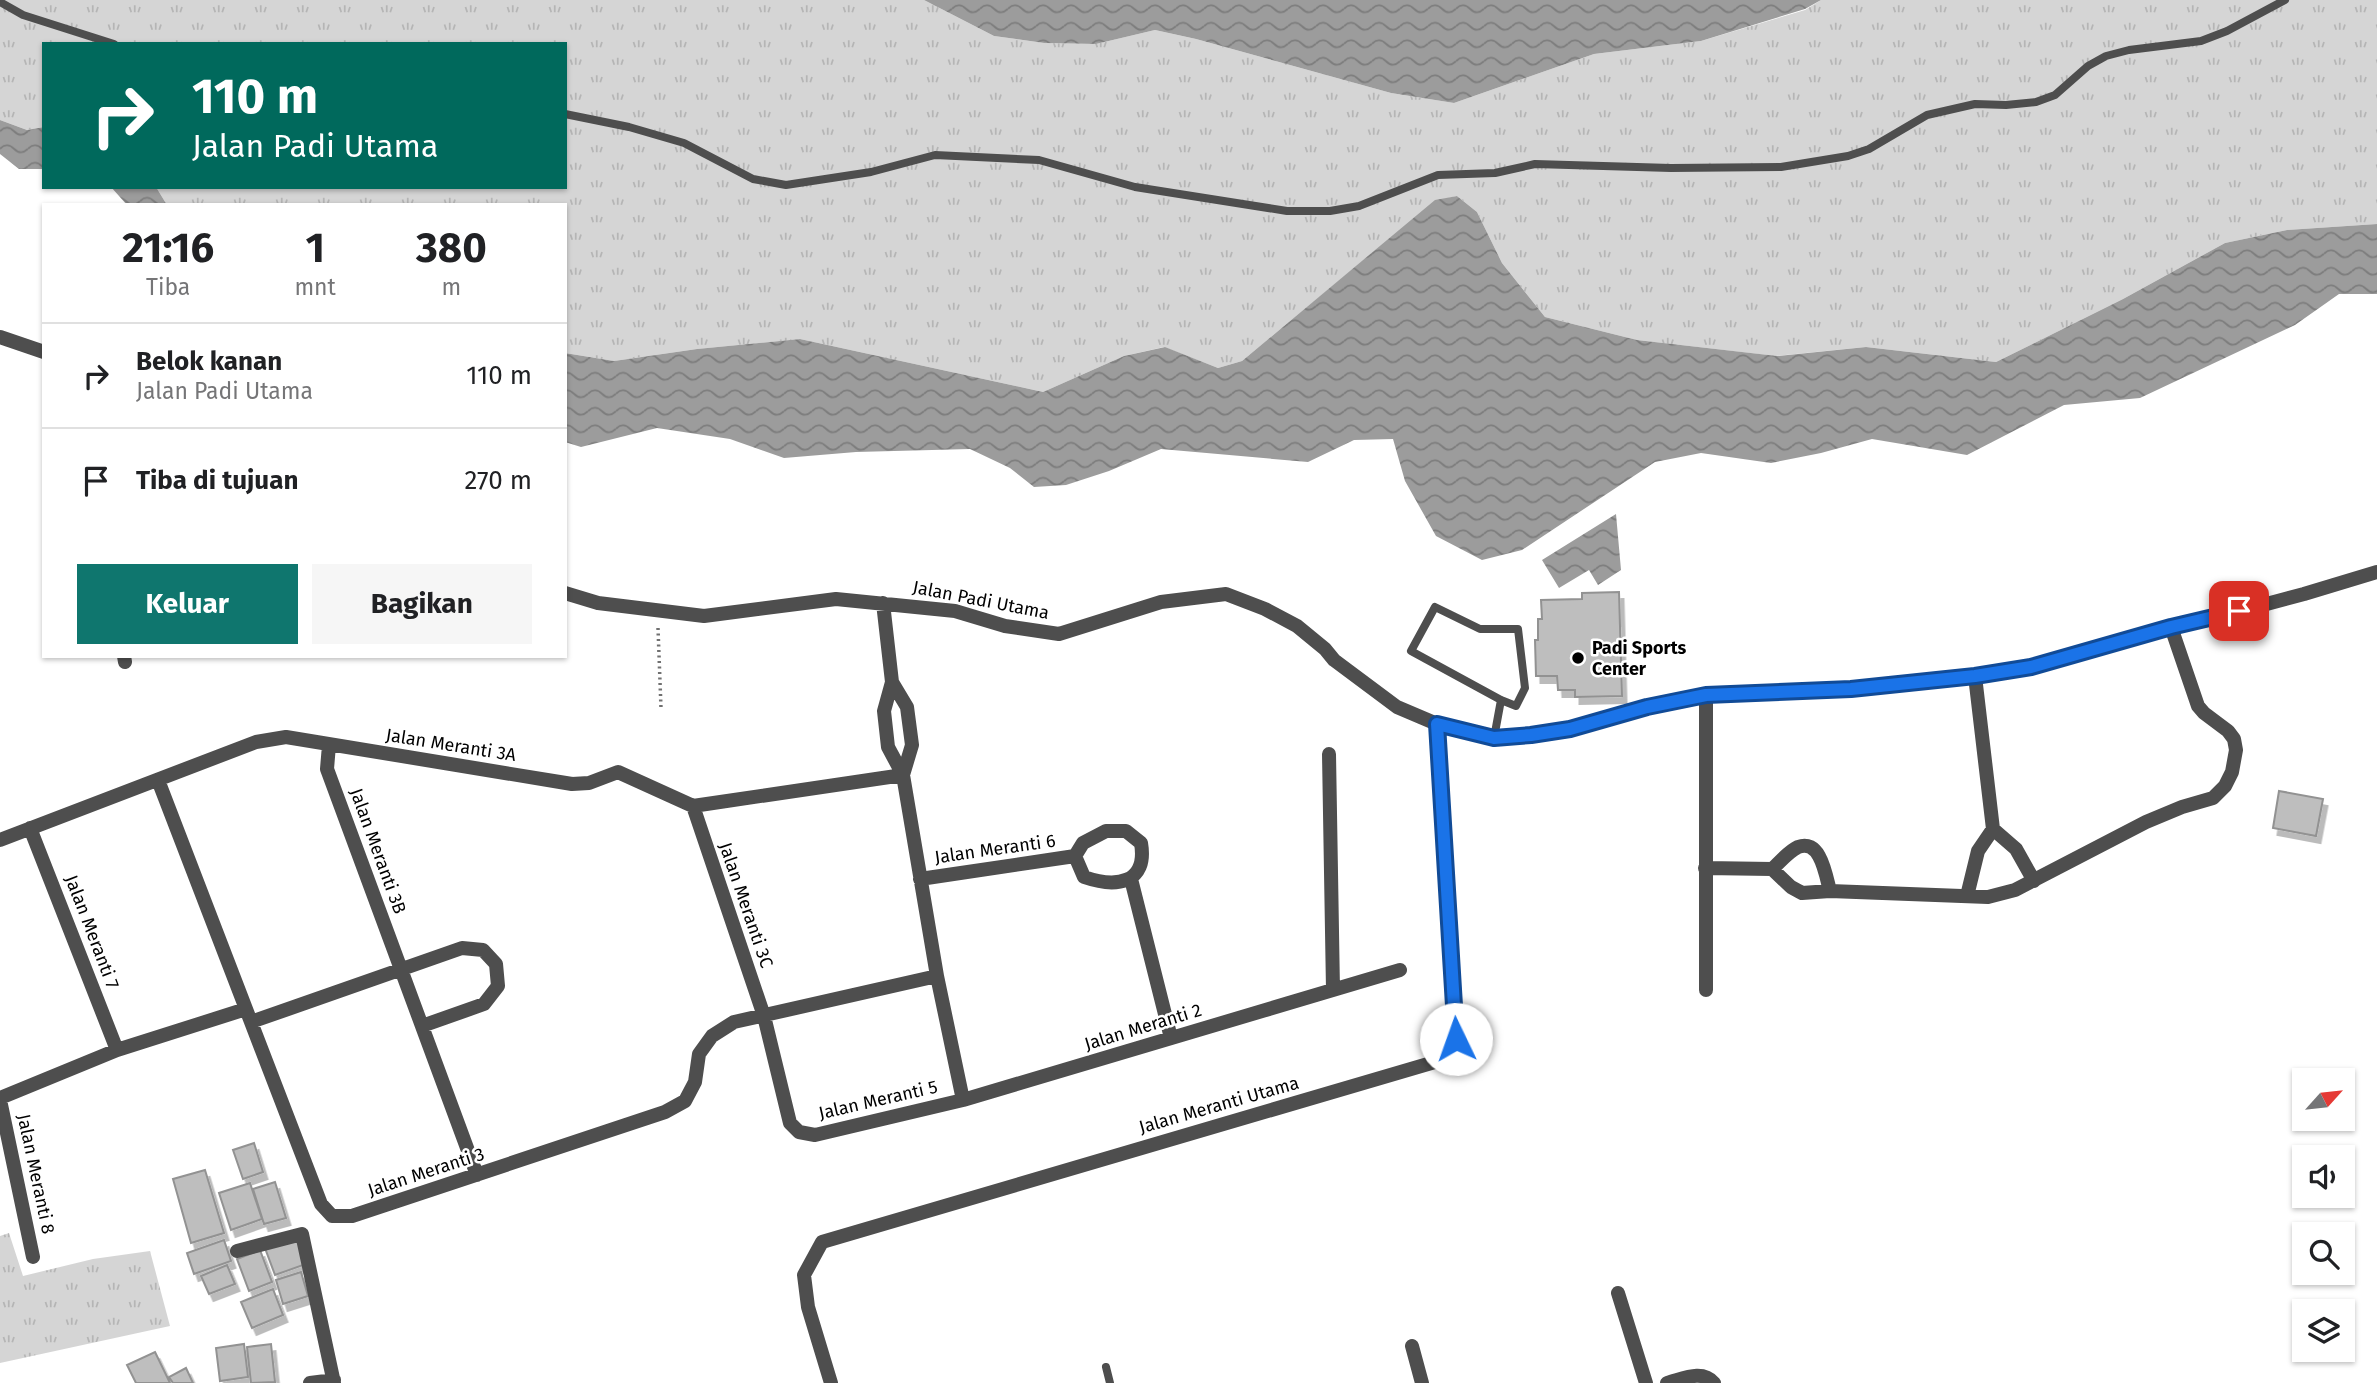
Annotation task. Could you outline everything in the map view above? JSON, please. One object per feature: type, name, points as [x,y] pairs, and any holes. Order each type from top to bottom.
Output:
[{"type":"street","points":[[0,337],[42,351]]},
{"type":"street","name":"Jalan Padi Utama","points":[[567,594],[598,603],[704,617],[836,599],[955,611],[1005,626],[1059,635],[1161,602],[1226,594],[1297,625],[1368,688],[1397,707],[1437,724],[1494,738],[1570,729],[1647,707],[1706,695],[1851,689],[1975,676],[2031,667],[2377,572]]},
{"type":"street","points":[[883,603],[892,682],[884,711],[888,747],[903,775],[937,976],[963,1100]]},
{"type":"street","points":[[1772,869],[1791,887],[1802,893],[1830,891],[1988,897],[2034,881],[2146,822],[2213,798],[2225,786],[2232,772],[2236,750],[2234,739],[2198,706],[2171,627]]},
{"type":"street","points":[[1967,896],[1978,851],[1993,828],[1975,676]]},
{"type":"street","points":[[892,682],[907,707],[912,745],[903,775]]},
{"type":"street","points":[[1706,695],[1706,990]]},
{"type":"street","name":"Jalan Meranti Utama","points":[[831,1383],[808,1307],[804,1275],[822,1242],[1445,1059],[1456,1039],[1437,724]]},
{"type":"street","name":"Jalan Meranti 3A","points":[[0,840],[256,742],[286,737],[572,784],[589,783],[618,772],[693,806]]},
{"type":"street","name":"Jalan Meranti 3B","points":[[329,744],[327,769],[477,1175]]},
{"type":"street","points":[[1329,754],[1333,990]]},
{"type":"street","points":[[693,806],[903,775]]},
{"type":"street","name":"Jalan Meranti 3","points":[[158,779],[321,1205],[332,1216],[352,1216],[665,1112],[685,1101],[695,1082],[699,1054],[712,1036],[734,1022],[937,976]]},
{"type":"street","name":"Jalan Meranti 3C","points":[[693,806],[764,1016]]},
{"type":"street","name":"Jalan Meranti 7","points":[[30,828],[117,1050]]},
{"type":"street","points":[[1993,828],[2016,849],[2034,881]]},
{"type":"street","name":"Jalan Meranti 6","points":[[920,879],[1075,856],[1083,844],[1107,831],[1126,831],[1141,843],[1144,857],[1140,870],[1131,879],[1100,882],[1084,877],[1075,856]]},
{"type":"street","points":[[1706,868],[1772,869],[1796,848],[1805,845],[1814,849],[1823,864],[1830,891]]},
{"type":"street","points":[[1131,879],[1171,1038]]},
{"type":"street","points":[[0,1099],[117,1050],[248,1016],[401,970],[462,948],[483,950],[496,964],[498,986],[484,1004],[422,1026]]},
{"type":"street","name":"Jalan Meranti 2","points":[[963,1100],[1400,970]]},
{"type":"street","name":"Jalan Meranti 5","points":[[764,1016],[790,1123],[799,1132],[815,1135],[963,1100]]},
{"type":"street","name":"Jalan Meranti 8","points":[[0,1099],[33,1257]]},
{"type":"street","points":[[237,1251],[302,1234],[334,1381],[310,1383]]},
{"type":"street","points":[[1618,1293],[1646,1383]]},
{"type":"street","points":[[1412,1346],[1422,1383]]},
{"type":"street","points":[[1667,1383],[1702,1375],[1714,1383]]},
{"type":"lane","points":[[567,114],[629,127],[684,143],[753,179],[786,186],[871,172],[935,155],[1039,160],[1135,187],[1287,211],[1330,211],[1359,206],[1438,175],[1495,173],[1535,164],[1671,168],[1781,167],[1848,156],[1870,149],[1927,115],[1975,104],[2036,102],[2055,95],[2088,66],[2106,56],[2129,50],[2200,41],[2227,31],[2285,0]]},
{"type":"lane","points":[[0,2],[23,15],[108,42]]},
{"type":"lane","points":[[1435,607],[1480,629],[1518,629],[1525,688],[1517,706],[1501,700],[1411,651],[1435,607]]},
{"type":"lane","points":[[1494,738],[1501,700]]},
{"type":"lane","points":[[1106,1367],[1110,1383]]},
{"type":"path","points":[[657,612],[661,708]]},
{"type":"green space","points":[[0,0],[924,0],[994,36],[1044,43],[1096,44],[1155,30],[1391,93],[1454,103],[1594,54],[1701,41],[1805,10],[1821,0],[2377,0],[2377,224],[2287,230],[2225,243],[2123,299],[1996,362],[1866,347],[1776,356],[1637,340],[1545,317],[1502,263],[1477,212],[1457,196],[1435,201],[1242,361],[1218,368],[1164,347],[1124,356],[1043,392],[800,339],[697,349],[614,361],[567,353],[567,203],[166,203],[157,189],[567,189],[567,42],[42,42],[42,127],[27,130],[0,120]]},
{"type":"green space","points":[[9,1233],[23,1276],[93,1259],[150,1251],[170,1326],[0,1363],[0,1236]]},
{"type":"water","points":[[924,0],[1821,0],[1805,9],[1701,41],[1594,54],[1454,103],[1391,93],[1155,30],[1096,44],[1044,43],[994,36]]},
{"type":"water","points":[[0,120],[27,130],[42,127],[42,169],[19,169],[0,154]]},
{"type":"water","points":[[113,189],[157,189],[166,203],[125,203]]},
{"type":"water","points":[[1457,196],[1477,212],[1502,263],[1545,317],[1637,340],[1777,356],[1866,347],[1996,362],[2123,299],[2225,243],[2287,230],[2377,224],[2377,294],[2339,294],[2295,325],[2140,398],[2064,405],[1967,455],[1872,439],[1771,463],[1701,453],[1655,462],[1522,550],[1482,560],[1436,536],[1405,481],[1393,439],[1354,440],[1308,462],[1161,449],[1109,471],[1066,485],[1034,487],[1010,468],[970,449],[856,452],[784,458],[730,439],[657,428],[581,447],[567,443],[567,353],[614,361],[697,349],[800,339],[1043,392],[1124,356],[1165,347],[1218,368],[1242,361],[1435,200]]},
{"type":"water","points":[[1616,514],[1621,570],[1598,585],[1589,570],[1559,588],[1542,560]]},
{"type":"building","name":"Padi Sports Center","points":[[1619,592],[1622,696],[1575,697],[1575,690],[1558,690],[1557,676],[1536,676],[1535,640],[1538,640],[1538,619],[1542,619],[1541,600],[1582,599],[1582,593]]},
{"type":"building","points":[[2279,791],[2323,799],[2316,836],[2273,828]]},
{"type":"building","points":[[254,1143],[263,1172],[243,1179],[233,1150]]},
{"type":"building","points":[[205,1170],[224,1233],[191,1243],[173,1179]]},
{"type":"building","points":[[275,1182],[286,1218],[264,1224],[253,1189]]},
{"type":"building","points":[[250,1183],[262,1219],[231,1230],[219,1193]]},
{"type":"building","points":[[297,1237],[306,1264],[275,1275],[265,1248]]},
{"type":"building","points":[[224,1240],[231,1261],[194,1274],[187,1253]]},
{"type":"building","points":[[260,1250],[272,1282],[249,1291],[237,1259]]},
{"type":"building","points":[[227,1265],[235,1284],[209,1294],[201,1276]]},
{"type":"building","points":[[301,1272],[308,1296],[283,1304],[276,1280]]},
{"type":"building","points":[[273,1289],[283,1315],[252,1328],[241,1302]]},
{"type":"building","points":[[244,1344],[248,1377],[220,1381],[216,1348]]},
{"type":"building","points":[[271,1344],[275,1382],[251,1383],[247,1347]]},
{"type":"building","points":[[155,1352],[170,1383],[136,1383],[127,1365]]},
{"type":"building","points":[[186,1368],[193,1383],[173,1383],[169,1377]]},
{"type":"place","name":"Padi Sports Center","points":[[1578,658]]},
{"type":"route","points":[[1456,1039],[1437,724],[1494,738],[1531,735],[1570,729],[1647,707],[1706,695],[1851,689],[1975,676],[2031,667],[2171,627],[2239,611]]}]
